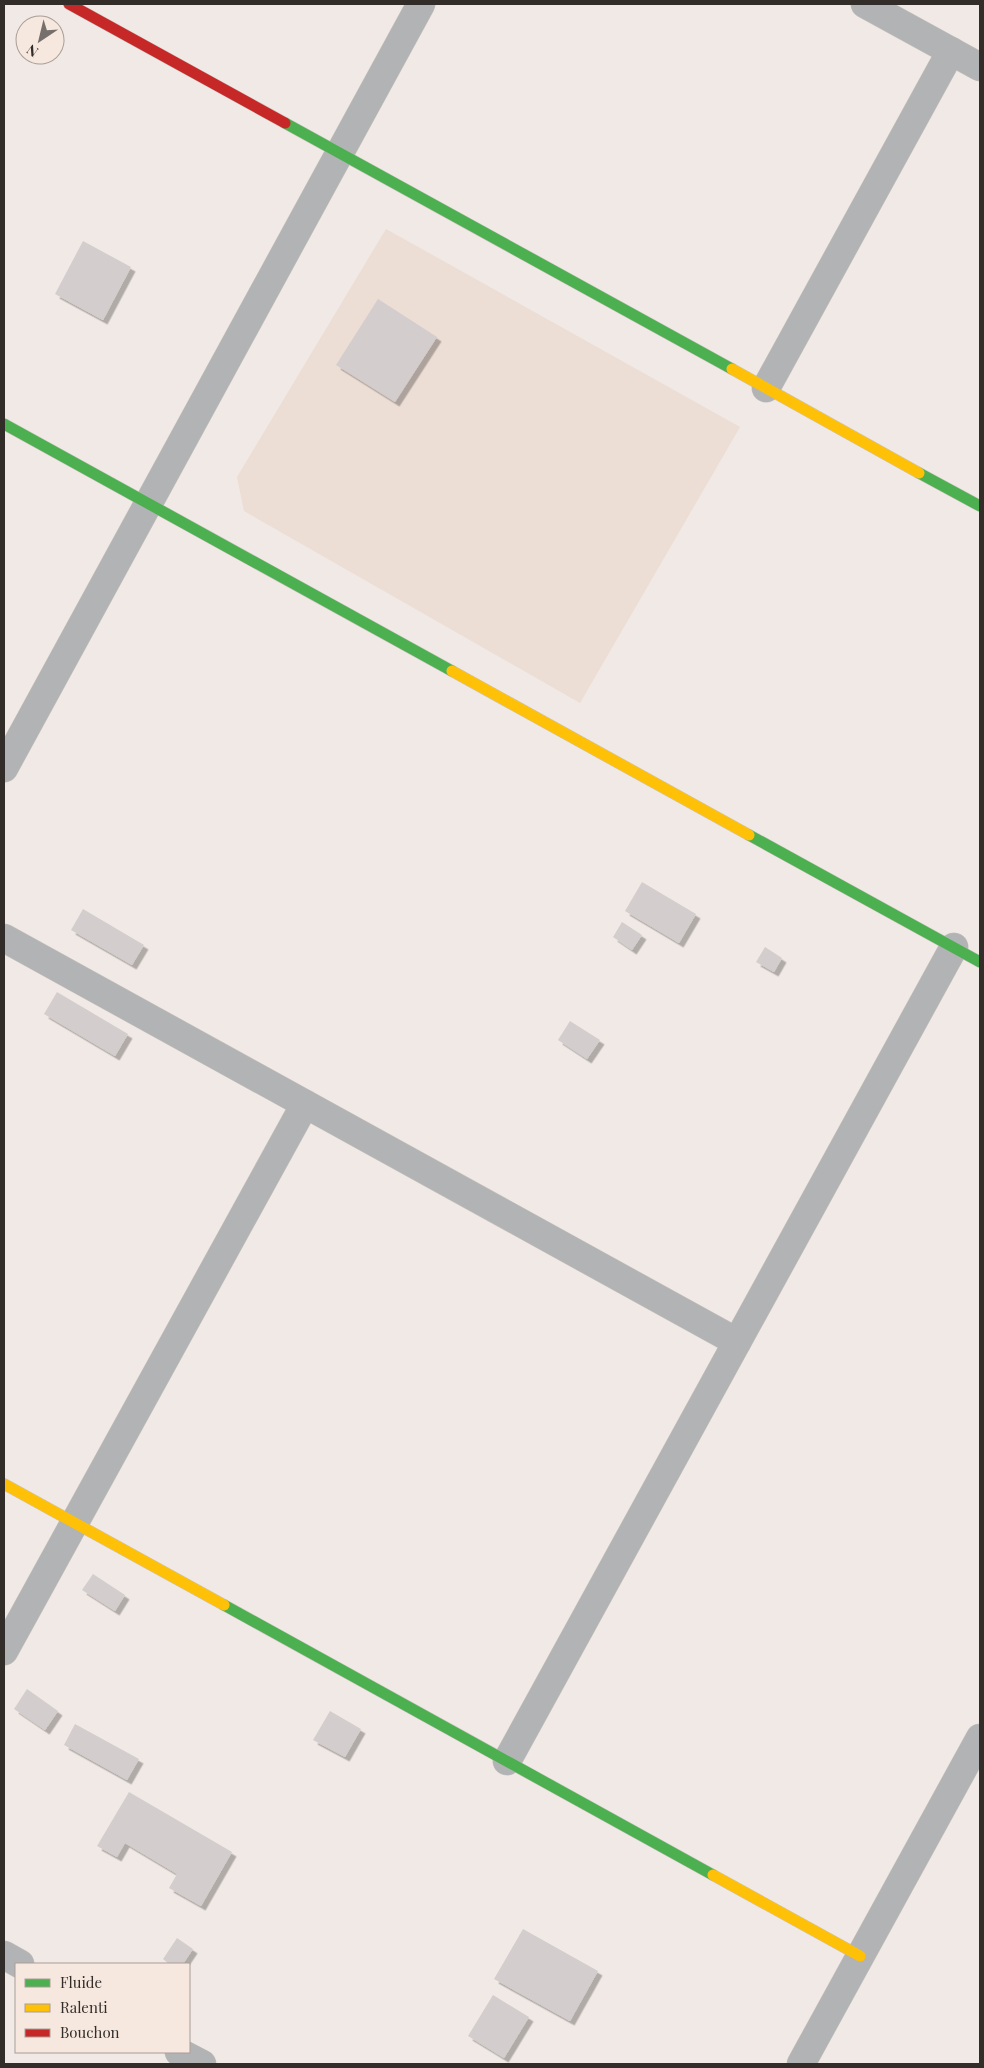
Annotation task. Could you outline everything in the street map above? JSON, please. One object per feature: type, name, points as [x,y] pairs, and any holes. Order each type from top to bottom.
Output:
[{"type":"street","points":[[69,4],[980,506]]},
{"type":"street","points":[[4,768],[422,4]]},
{"type":"street","points":[[865,4],[980,67]]},
{"type":"street","points":[[766,388],[951,51]]},
{"type":"street","points":[[4,424],[980,962]]},
{"type":"street","points":[[4,938],[737,1342]]},
{"type":"street","points":[[507,1761],[954,947]]},
{"type":"street","points":[[4,1651],[305,1104]]},
{"type":"street","points":[[4,1484],[860,1956]]},
{"type":"street","points":[[801,2064],[980,1738]]},
{"type":"street","points":[[4,1955],[18,1963]]},
{"type":"street","points":[[181,2053],[202,2064]]},
{"type":"shaded area","points":[[386,229],[740,427],[580,703],[244,511],[237,477]]},
{"type":"building","points":[[83,241],[131,267],[103,320],[55,294]]},
{"type":"building","points":[[378,299],[437,337],[395,402],[336,365]]},
{"type":"building","points":[[642,882],[696,914],[679,943],[625,911]]},
{"type":"building","points":[[83,909],[144,945],[132,965],[71,930]]},
{"type":"building","points":[[622,922],[642,935],[632,950],[613,937]]},
{"type":"building","points":[[765,947],[782,958],[774,972],[756,962]]},
{"type":"building","points":[[57,992],[128,1034],[115,1056],[44,1014]]},
{"type":"building","points":[[570,1021],[600,1040],[587,1059],[558,1040]]},
{"type":"building","points":[[93,1574],[125,1595],[115,1611],[82,1590]]},
{"type":"building","points":[[27,1689],[58,1711],[45,1730],[14,1709]]},
{"type":"building","points":[[330,1711],[361,1729],[345,1757],[313,1740]]},
{"type":"building","points":[[75,1724],[139,1759],[127,1780],[64,1745]]},
{"type":"building","points":[[129,1792],[232,1852],[201,1906],[169,1888],[177,1874],[125,1843],[117,1857],[97,1846]]},
{"type":"building","points":[[523,1929],[598,1971],[570,2021],[494,1979]]},
{"type":"building","points":[[177,1938],[193,1949],[184,1963],[168,1963],[163,1959]]},
{"type":"building","points":[[493,1995],[529,2017],[504,2058],[468,2036]]},
{"type":"traffic: fast","points":[[285,123],[732,369]]},
{"type":"traffic: fast","points":[[4,424],[452,671]]},
{"type":"traffic: fast","points":[[919,473],[980,506]]},
{"type":"traffic: fast","points":[[749,835],[980,962]]},
{"type":"traffic: fast","points":[[224,1605],[713,1875]]},
{"type":"traffic: slow","points":[[732,369],[919,473]]},
{"type":"traffic: slow","points":[[452,671],[749,835]]},
{"type":"traffic: slow","points":[[4,1484],[224,1605]]},
{"type":"traffic: slow","points":[[713,1875],[860,1956]]},
{"type":"traffic: jam","points":[[69,4],[285,123]]}]
